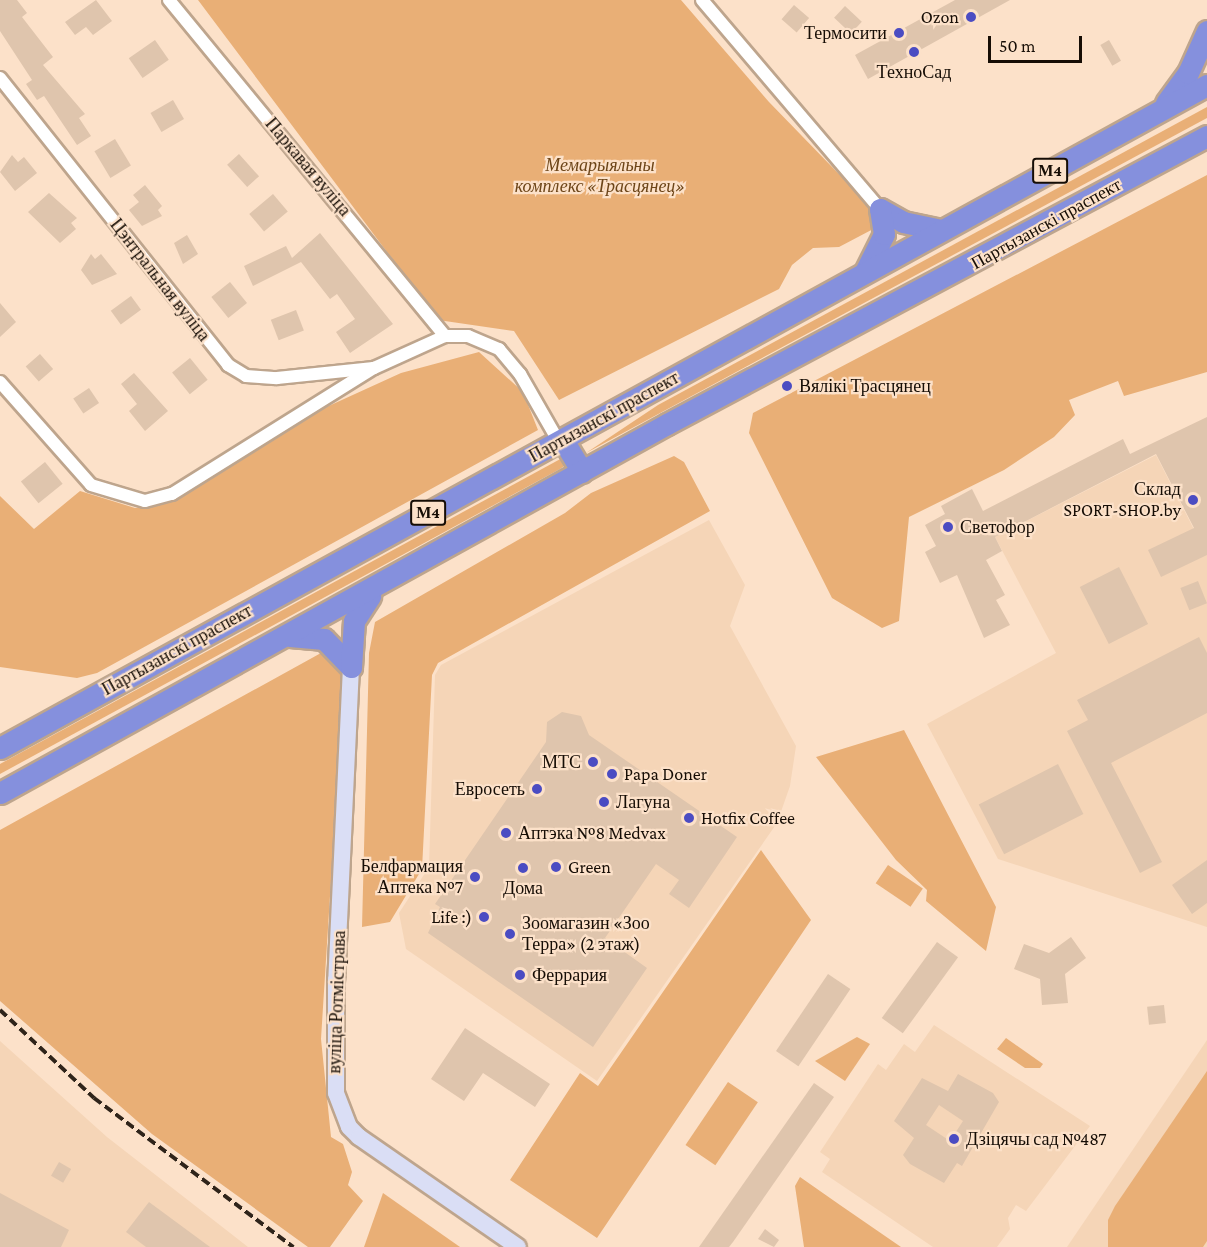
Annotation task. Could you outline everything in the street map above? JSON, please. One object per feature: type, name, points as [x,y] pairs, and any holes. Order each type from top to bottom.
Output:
[{"type":"highway","points":[[1158,111],[1188,73],[1207,31]]},
{"type":"highway","name":"Партызанскі праспект","points":[[0,748],[1207,85]]},
{"type":"highway","name":"Партызанскі праспект","points":[[0,793],[376,590],[582,472],[1207,136]]},
{"type":"highway","points":[[880,209],[903,222],[941,230]]},
{"type":"highway","points":[[865,272],[884,234],[880,209]]},
{"type":"highway","points":[[561,441],[582,472]]},
{"type":"highway","points":[[351,667],[356,612],[376,590]]},
{"type":"highway","points":[[289,636],[333,643],[351,667]]},
{"type":"street","name":"Паркавая вуліца","points":[[169,0],[445,336]]},
{"type":"street","points":[[702,0],[832,148],[880,209]]},
{"type":"street","name":"Цэнтральная вуліца","points":[[0,78],[228,365],[246,376],[277,378],[374,368]]},
{"type":"street","name":"Цэнтральная вуліца","points":[[0,382],[91,485],[145,501],[198,479],[374,368],[445,336]]},
{"type":"street","points":[[445,336],[468,336],[499,349],[520,374],[561,441]]},
{"type":"street","name":"вуліца Ротмістрава","points":[[351,667],[336,980],[336,1093],[349,1127],[360,1137],[518,1247]]},
{"type":"shaded area","points":[[1156,455],[1207,555],[1207,927],[998,859],[927,724],[1056,653],[995,537]]},
{"type":"shaded area","points":[[709,520],[745,585],[730,626],[796,746],[790,786],[777,823],[597,1081],[406,949],[399,913],[429,867],[435,675],[441,665]]},
{"type":"shaded area","name":"Дзіцячы сад №487","points":[[934,1025],[1090,1126],[1026,1211],[1016,1205],[1008,1218],[1010,1229],[997,1247],[933,1247],[822,1172],[830,1159],[820,1152],[878,1064],[886,1070],[904,1044],[915,1052]]},
{"type":"shaded area","points":[[1207,1040],[1207,1247],[1067,1247]]},
{"type":"shaded area","points":[[0,1041],[107,1137],[248,1247],[0,1247]]},
{"type":"green space","name":"Мемарыяльны комплекс «Трасцянец»","points":[[198,0],[681,0],[769,102],[867,203],[877,227],[839,247],[813,248],[792,265],[779,289],[559,400],[514,331],[438,320]]},
{"type":"green space","points":[[1207,107],[1207,118],[586,453],[658,405]]},
{"type":"green space","points":[[1207,175],[1207,372],[1124,396],[1118,381],[1069,400],[1075,415],[1054,437],[1004,470],[909,517],[899,621],[882,628],[832,598],[749,433],[753,413]]},
{"type":"green space","points":[[479,352],[523,392],[538,430],[97,673],[77,678],[0,667],[0,496],[34,529],[80,491],[135,508],[151,506],[186,491],[287,425],[401,373]]},
{"type":"green space","points":[[674,456],[684,462],[710,511],[438,663],[432,675],[422,869],[390,922],[362,927],[369,653],[375,622],[565,513],[591,493]]},
{"type":"green space","points":[[564,457],[567,464],[560,469],[0,774],[0,764]]},
{"type":"green space","points":[[330,648],[344,674],[321,1039],[331,1137],[343,1144],[352,1172],[348,1185],[363,1201],[330,1247],[308,1247],[152,1134],[0,1001],[0,830]]},
{"type":"green space","points":[[904,730],[996,907],[986,951],[926,901],[927,890],[896,860],[816,757]]},
{"type":"green space","points":[[761,850],[811,920],[597,1238],[510,1180],[580,1073],[598,1086]]},
{"type":"green space","points":[[888,865],[923,888],[911,907],[876,883]]},
{"type":"green space","points":[[857,1037],[870,1044],[845,1081],[815,1061]]},
{"type":"green space","points":[[1006,1038],[1043,1064],[1040,1068],[1025,1068],[997,1049]]},
{"type":"green space","points":[[1207,1071],[1207,1241],[1203,1247],[1108,1247],[1108,1220],[1115,1206]]},
{"type":"green space","points":[[728,1082],[758,1102],[715,1165],[686,1145]]},
{"type":"green space","points":[[800,1177],[901,1247],[804,1247],[795,1186]]},
{"type":"green space","points":[[383,1193],[460,1247],[364,1247]]},
{"type":"building","points":[[0,0],[17,0],[27,13],[22,17],[53,57],[43,65],[85,114],[79,118],[91,136],[77,145],[44,96],[37,100],[26,84],[32,80],[0,31]]},
{"type":"building","points":[[96,0],[112,21],[93,35],[86,27],[75,35],[65,22]]},
{"type":"building","points":[[955,0],[1010,0],[868,79],[855,55]]},
{"type":"building","points":[[794,5],[809,18],[797,32],[782,19]]},
{"type":"building","points":[[845,6],[862,22],[851,33],[834,18]]},
{"type":"building","points":[[155,40],[169,60],[143,78],[129,58]]},
{"type":"building","points":[[1109,40],[1121,61],[1112,66],[1100,45]]},
{"type":"building","points":[[173,100],[184,119],[161,132],[150,113]]},
{"type":"building","points":[[115,139],[131,166],[110,178],[94,151]]},
{"type":"building","points":[[239,154],[259,176],[247,187],[227,165]]},
{"type":"building","points":[[12,155],[18,162],[24,157],[37,173],[15,191],[0,172]]},
{"type":"building","points":[[145,185],[162,206],[158,210],[162,216],[142,226],[129,210],[139,202],[133,195]]},
{"type":"building","points":[[49,193],[77,218],[71,223],[76,229],[60,243],[28,212]]},
{"type":"building","points":[[273,194],[288,212],[264,232],[249,214]]},
{"type":"building","points":[[320,233],[393,324],[350,353],[336,332],[355,319],[337,294],[330,299],[301,262],[253,286],[244,266],[286,246],[292,258]]},
{"type":"building","points":[[187,235],[198,254],[183,264],[174,243]]},
{"type":"building","points":[[91,254],[95,259],[101,254],[117,274],[92,285],[81,270]]},
{"type":"building","points":[[230,282],[247,303],[228,318],[211,297]]},
{"type":"building","points":[[131,296],[141,310],[121,324],[111,311]]},
{"type":"building","points":[[0,303],[16,322],[0,337]]},
{"type":"building","points":[[296,310],[304,331],[279,340],[271,320]]},
{"type":"building","points":[[40,354],[53,369],[39,382],[26,366]]},
{"type":"building","points":[[190,358],[208,380],[190,394],[172,372]]},
{"type":"building","points":[[134,373],[168,411],[145,431],[129,411],[137,404],[121,384]]},
{"type":"building","points":[[89,388],[99,403],[83,414],[73,399]]},
{"type":"building","points":[[1207,417],[1207,555],[1161,577],[1148,550],[1194,528],[1156,454],[995,537],[1002,551],[986,560],[1005,595],[996,600],[1010,625],[984,638],[957,575],[940,583],[925,552],[936,546],[925,525],[945,514],[941,506],[972,489],[983,511],[1123,439],[1130,454]]},
{"type":"building","points":[[45,462],[63,484],[39,503],[21,482]]},
{"type":"building","points":[[1119,567],[1148,624],[1109,644],[1080,587]]},
{"type":"building","points":[[1198,581],[1207,603],[1189,610],[1180,588]]},
{"type":"building","points":[[1199,637],[1207,653],[1207,713],[1111,763],[1162,862],[1140,873],[1067,731],[1088,720],[1077,700]]},
{"type":"building","points":[[562,712],[581,716],[589,735],[737,837],[689,908],[669,894],[679,880],[656,864],[605,938],[647,968],[593,1047],[428,933],[440,907],[435,904],[546,742],[547,722]]},
{"type":"building","points":[[1058,764],[1083,814],[1004,854],[979,804]]},
{"type":"building","points":[[1207,860],[1207,903],[1192,914],[1172,885]]},
{"type":"building","points":[[1071,937],[1086,958],[1065,974],[1068,1003],[1042,1005],[1040,979],[1014,969],[1024,944],[1049,953]]},
{"type":"building","points":[[937,942],[958,957],[903,1033],[882,1018]]},
{"type":"building","points":[[828,974],[850,989],[798,1066],[776,1051]]},
{"type":"building","points":[[1164,1005],[1166,1023],[1149,1025],[1147,1007]]},
{"type":"building","points":[[465,1028],[550,1084],[535,1107],[483,1073],[464,1101],[431,1079]]},
{"type":"building","points":[[958,1074],[993,1093],[999,1102],[962,1166],[957,1163],[944,1183],[910,1164],[903,1155],[914,1138],[894,1121],[922,1078],[948,1091]],"holes":[[[939,1105],[963,1121],[950,1141],[926,1125]]]},
{"type":"building","points":[[814,1083],[834,1097],[733,1242],[729,1247],[699,1247]]},
{"type":"building","points":[[59,1162],[71,1169],[63,1183],[51,1176]]},
{"type":"building","points":[[0,1193],[69,1230],[61,1247],[0,1247]]},
{"type":"building","points":[[149,1202],[210,1247],[146,1247],[126,1232]]},
{"type":"building","points":[[765,1229],[779,1240],[774,1247],[758,1239]]},
{"type":"railway","points":[[0,1010],[94,1098],[293,1247]]},
{"type":"place","name":"Ozon","points":[[971,17]]},
{"type":"place","name":"Термосити","points":[[899,33]]},
{"type":"place","name":"ТехноСад","points":[[914,52]]},
{"type":"place","name":"Вялікі Трасцянец","points":[[787,386]]},
{"type":"place","name":"Склад SPORT-SHOP.by","points":[[1193,500]]},
{"type":"place","name":"Светофор","points":[[948,527]]},
{"type":"place","name":"МТС","points":[[593,762]]},
{"type":"place","name":"Papa Doner","points":[[612,774]]},
{"type":"place","name":"Евросеть","points":[[537,789]]},
{"type":"place","name":"Лагуна","points":[[604,802]]},
{"type":"place","name":"Hotfix Coffee","points":[[689,818]]},
{"type":"place","name":"Аптэка №8 Medvax","points":[[506,833]]},
{"type":"place","name":"Green","points":[[556,867]]},
{"type":"place","name":"Дома","points":[[523,868]]},
{"type":"place","name":"Белфармация Аптека №7","points":[[475,877]]},
{"type":"place","name":"Life :)","points":[[484,917]]},
{"type":"place","name":"Зоомагазин «Зоо Терра» (2 этаж)","points":[[510,934]]},
{"type":"place","name":"Феррария","points":[[520,975]]},
{"type":"place","name":"Дзіцячы сад №487","points":[[954,1139]]}]
